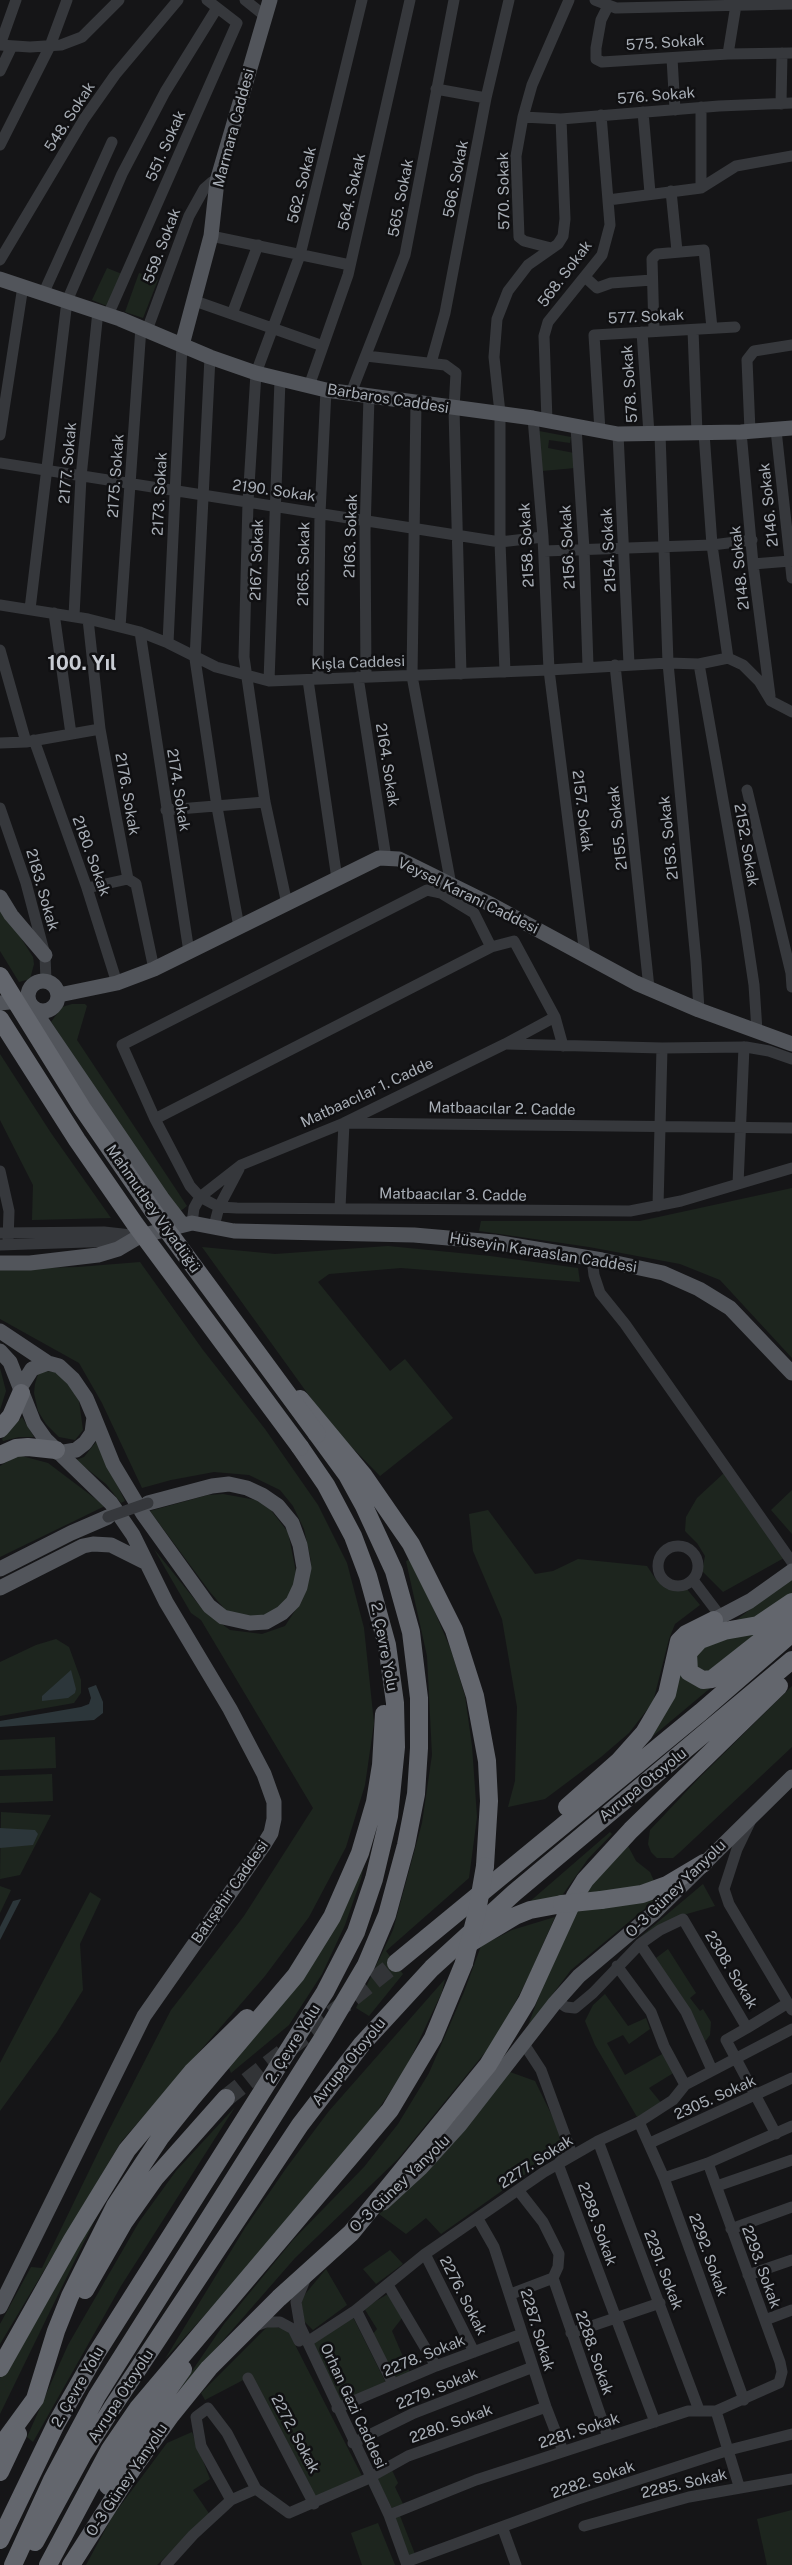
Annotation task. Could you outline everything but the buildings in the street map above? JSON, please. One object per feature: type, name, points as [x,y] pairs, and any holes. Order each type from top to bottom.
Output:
[{"type":"highway","name":"Mahmutbey Viyadüğü","points":[[0,976],[88,1116],[196,1270],[321,1431]]},
{"type":"highway","name":"Mahmutbey Viyadüğü","points":[[0,1019],[77,1140],[130,1216],[300,1447],[334,1500]]},
{"type":"highway","points":[[0,1429],[11,1416],[20,1390]]},
{"type":"highway","name":"2. Çevre Yolu","points":[[13,2565],[52,2480],[97,2396],[348,1996],[366,1964],[387,1915],[412,1818],[418,1774],[420,1732],[417,1671],[412,1640],[394,1572],[355,1489],[321,1431]]},
{"type":"highway","points":[[70,2565],[79,2541],[98,2504],[152,2414],[219,2318],[288,2231],[370,2136],[405,2088],[437,2030],[464,1963],[478,1912],[485,1866],[489,1801],[487,1761],[475,1696],[454,1630],[412,1544],[364,1476],[321,1431]]},
{"type":"highway","points":[[0,1455],[28,1446],[57,1452]]},
{"type":"highway","name":"2. Çevre Yolu","points":[[0,2540],[56,2424],[96,2354],[310,2016],[342,1964],[356,1932],[383,1846],[394,1778],[395,1711],[387,1645],[368,1576],[349,1529],[334,1500]]},
{"type":"highway","points":[[792,1602],[758,1625],[724,1631],[700,1640],[688,1653],[689,1672],[703,1680],[712,1679],[792,1616]]},
{"type":"highway","points":[[396,1963],[503,1874],[518,1855],[619,1761],[644,1733],[667,1694],[679,1641],[686,1634],[717,1619]]},
{"type":"highway","name":"Avrupa Otoyolu","points":[[503,1874],[701,1712],[792,1633]]},
{"type":"highway","points":[[0,2446],[35,2398],[56,2331],[70,2296],[115,2206],[171,2124],[296,1975],[309,1956],[349,1882],[375,1802],[384,1737],[387,1645]]},
{"type":"highway","name":"Avrupa Otoyolu","points":[[24,2565],[83,2454],[316,2103],[362,2044],[432,1968],[514,1893],[792,1660]]},
{"type":"highway","points":[[351,2233],[477,2079],[508,2035],[527,2001],[575,1896],[585,1880],[631,1830],[792,1674]]},
{"type":"highway","points":[[432,1968],[515,1916],[530,1910],[642,1894],[667,1885],[704,1863]]},
{"type":"highway","points":[[0,2368],[72,2240],[128,2150],[192,2072],[309,1956]]},
{"type":"highway","points":[[0,2472],[84,2292],[124,2222],[167,2163],[226,2098]]},
{"type":"highway","points":[[48,2565],[110,2449],[138,2408],[257,2264],[288,2231]]},
{"type":"highway","name":"O-3 Güney Yanyolu","points":[[70,2565],[108,2504],[184,2399],[245,2331],[351,2233]]},
{"type":"highway","points":[[44,2565],[91,2464],[192,2288]]},
{"type":"main road","name":"Marmara Caddesi","points":[[182,345],[211,236],[217,181],[270,0]]},
{"type":"main road","name":"Barbaros Caddesi","points":[[0,279],[103,313],[256,373],[326,390],[454,409],[500,413],[618,434],[701,433],[792,428]]},
{"type":"main road","name":"Veysel Karani Caddesi","points":[[59,995],[117,983],[154,969],[380,858],[386,858],[399,859],[649,988],[699,1010],[792,1044]]},
{"type":"main road","points":[[0,897],[45,955]]},
{"type":"main road","points":[[0,1003],[33,1006],[52,1009],[59,995],[55,986],[46,981],[36,982],[32,986],[33,1006],[162,1198],[187,1223],[158,1233],[140,1236],[118,1249],[83,1258],[30,1263],[0,1263]]},
{"type":"main road","name":"Hüseyin Karaaslan Caddesi","points":[[187,1223],[234,1230],[414,1235],[494,1242],[592,1258],[663,1273],[698,1289],[730,1308],[792,1373]]},
{"type":"main road","points":[[0,1331],[48,1363],[59,1366],[73,1379],[86,1398],[113,1464],[143,1514],[209,1606],[223,1617],[250,1623],[266,1622],[282,1613],[293,1602],[300,1587],[304,1568],[300,1545],[292,1523],[278,1506],[262,1495],[247,1488],[229,1484],[212,1486],[148,1503]]},
{"type":"main road","points":[[0,1351],[10,1362],[34,1423],[57,1452],[76,1450],[85,1443],[92,1433],[94,1417]]},
{"type":"main road","points":[[20,1390],[32,1369],[48,1363]]},
{"type":"main road","name":"Batışehir Caddesi","points":[[0,2307],[144,2016],[263,1846],[271,1833],[274,1818],[274,1802],[264,1774],[145,1562],[133,1535],[111,1503],[57,1452]]},
{"type":"main road","points":[[0,1569],[71,1533],[108,1517]]},
{"type":"main road","points":[[0,1588],[83,1546],[93,1544],[111,1545],[145,1562]]},
{"type":"main road","points":[[717,1619],[750,1601],[792,1571]]},
{"type":"main road","name":"O-3 Güney Yanyolu","points":[[351,2233],[421,2168],[460,2125],[557,2001],[579,1976],[655,1912],[792,1777]]},
{"type":"street","points":[[16,0],[0,45],[61,45],[82,37],[119,0]]},
{"type":"street","points":[[0,145],[50,46],[67,0]]},
{"type":"street","name":"548. Sokak","points":[[0,260],[84,119],[115,75],[178,0]]},
{"type":"street","name":"551. Sokak","points":[[103,313],[237,24],[207,0]]},
{"type":"street","points":[[245,0],[266,16]]},
{"type":"street","name":"562. Sokak","points":[[286,904],[265,802],[244,657],[248,502],[256,373],[300,255],[362,0]]},
{"type":"street","name":"564. Sokak","points":[[309,386],[350,265],[410,0]]},
{"type":"street","name":"565. Sokak","points":[[351,394],[406,255],[454,0]]},
{"type":"street","name":"566. Sokak","points":[[431,363],[445,313],[486,98],[510,0]]},
{"type":"street","name":"570. Sokak","points":[[551,248],[519,237],[516,156],[523,117],[532,85],[569,0]]},
{"type":"street","points":[[595,0],[616,8],[792,4]]},
{"type":"street","points":[[728,54],[736,5]]},
{"type":"street","name":"575. Sokak","points":[[608,6],[601,20],[596,59],[602,62],[728,54],[787,53]]},
{"type":"street","points":[[30,609],[67,301],[122,174],[165,92],[217,8]]},
{"type":"street","points":[[0,71],[12,46]]},
{"type":"street","points":[[787,53],[787,104]]},
{"type":"street","points":[[672,58],[675,110]]},
{"type":"street","points":[[436,89],[486,98]]},
{"type":"street","name":"576. Sokak","points":[[523,117],[561,119],[701,107],[787,104]]},
{"type":"street","points":[[701,107],[701,188]]},
{"type":"street","points":[[642,112],[650,194]]},
{"type":"street","name":"568. Sokak","points":[[540,420],[544,336],[548,322],[602,254],[608,239],[610,225],[601,115]]},
{"type":"street","points":[[505,672],[500,542],[500,413],[494,357],[497,319],[508,291],[528,266],[558,244],[563,236],[565,219],[561,119]]},
{"type":"street","points":[[44,292],[112,142]]},
{"type":"street","points":[[608,200],[701,188],[736,166],[792,156]]},
{"type":"street","name":"559. Sokak","points":[[144,329],[189,216],[204,189],[212,182],[217,181]]},
{"type":"street","points":[[671,191],[677,251]]},
{"type":"street","points":[[211,236],[350,265]]},
{"type":"street","points":[[232,314],[258,245]]},
{"type":"street","points":[[654,331],[652,259],[657,254],[677,251],[704,250],[712,328]]},
{"type":"street","points":[[585,277],[597,288],[611,283],[652,280]]},
{"type":"street","points":[[0,435],[23,286]]},
{"type":"street","points":[[195,301],[323,346]]},
{"type":"street","name":"2177. Sokak","points":[[74,616],[81,477],[103,313]]},
{"type":"street","name":"577. Sokak","points":[[600,431],[594,335],[735,327]]},
{"type":"street","name":"2175. Sokak","points":[[120,627],[130,483],[144,329]]},
{"type":"street","points":[[693,330],[712,545],[728,658],[743,664],[759,681],[771,701],[792,712]]},
{"type":"street","name":"578. Sokak","points":[[642,332],[655,434],[665,547]]},
{"type":"street","name":"2173. Sokak","points":[[168,644],[182,345]]},
{"type":"street","name":"2148. Sokak","points":[[771,701],[753,564],[745,431],[747,360],[754,351],[792,345]]},
{"type":"street","points":[[210,356],[196,659],[216,807],[239,927]]},
{"type":"street","points":[[366,356],[445,365],[456,373],[454,409],[460,674]]},
{"type":"street","name":"2167. Sokak","points":[[268,681],[280,380]]},
{"type":"street","name":"2165. Sokak","points":[[326,390],[313,680],[337,879]]},
{"type":"street","name":"2163. Sokak","points":[[362,677],[369,396]]},
{"type":"street","points":[[416,402],[412,676],[451,885]]},
{"type":"street","name":"2158. Sokak","points":[[540,420],[549,670]]},
{"type":"street","name":"2156. Sokak","points":[[576,427],[584,549],[588,666]]},
{"type":"street","name":"2146. Sokak","points":[[776,430],[792,578]]},
{"type":"street","name":"2154. Sokak","points":[[618,434],[625,547],[629,664]]},
{"type":"street","name":"2190. Sokak","points":[[0,463],[500,542],[543,537]]},
{"type":"street","points":[[544,551],[712,545],[752,540]]},
{"type":"street","name":"2153. Sokak","points":[[665,547],[668,663],[696,951],[699,1010]]},
{"type":"street","points":[[753,564],[790,561]]},
{"type":"street","name":"Kışla Caddesi","points":[[0,604],[74,616],[140,632],[196,659],[246,677],[268,681],[549,670],[629,664],[699,664],[728,658]]},
{"type":"street","points":[[54,613],[70,734]]},
{"type":"street","name":"2176. Sokak","points":[[88,619],[100,729],[128,878],[136,884],[154,969]]},
{"type":"street","name":"2174. Sokak","points":[[140,632],[188,952]]},
{"type":"street","name":"2180. Sokak","points":[[0,650],[30,741],[87,888],[117,983]]},
{"type":"street","name":"2152. Sokak","points":[[699,664],[746,934],[754,985],[757,1031]]},
{"type":"street","name":"2155. Sokak","points":[[615,665],[649,988]]},
{"type":"street","name":"2157. Sokak","points":[[549,670],[585,955]]},
{"type":"street","name":"2164. Sokak","points":[[362,677],[386,858]]},
{"type":"street","points":[[0,743],[30,741],[100,729]]},
{"type":"street","points":[[747,790],[791,973],[792,987]]},
{"type":"street","points":[[166,810],[265,802]]},
{"type":"street","name":"2183. Sokak","points":[[0,808],[26,884],[45,955],[46,981]]},
{"type":"street","points":[[87,888],[128,878]]},
{"type":"street","name":"Matbaacılar 3. Cadde","points":[[491,947],[474,913],[441,893],[427,890],[122,1045],[155,1119],[190,1186],[200,1197],[219,1207],[578,1213],[630,1212],[658,1206],[792,1168]]},
{"type":"street","points":[[155,1119],[491,947],[514,941],[555,1017],[563,1046]]},
{"type":"street","name":"Matbaacılar 1. Cadde","points":[[200,1197],[241,1165],[344,1123],[505,1044],[555,1017]]},
{"type":"street","name":"Matbaacılar 1. Cadde","points":[[505,1044],[662,1048],[744,1047],[769,1050],[792,1059]]},
{"type":"street","points":[[738,1184],[744,1047]]},
{"type":"street","points":[[658,1206],[662,1048]]},
{"type":"street","points":[[340,1208],[344,1123]]},
{"type":"street","name":"Matbaacılar 2. Cadde","points":[[344,1123],[792,1128]]},
{"type":"street","points":[[214,1226],[219,1207],[241,1165]]},
{"type":"street","points":[[0,1171],[9,1211],[4,1239],[104,1232],[140,1236]]},
{"type":"street","points":[[187,1223],[200,1197]]},
{"type":"street","points":[[592,1258],[594,1275],[600,1293],[625,1324],[792,1562]]},
{"type":"street","points":[[108,1517],[148,1503]]},
{"type":"street","points":[[690,1582],[717,1619]]},
{"type":"street","points":[[747,2028],[790,2006],[729,1904],[724,1889],[737,1849],[756,1812]]},
{"type":"street","name":"2308. Sokak","points":[[640,1944],[660,1930],[683,1919],[747,2028],[726,2040],[776,2134]]},
{"type":"street","points":[[557,2001],[566,2007],[575,2008],[593,1994],[617,1966],[640,1944],[686,2012],[712,2070]]},
{"type":"street","points":[[617,1966],[651,2012],[664,2046],[685,2085]]},
{"type":"street","name":"2277. Sokak","points":[[307,2342],[356,2310],[425,2254],[558,2164],[598,2141],[639,2122],[673,2100],[685,2085],[792,2029]]},
{"type":"street","points":[[524,2044],[541,2070],[570,2149],[558,2164]]},
{"type":"street","name":"2305. Sokak","points":[[650,2143],[792,2078]]},
{"type":"street","name":"2292. Sokak","points":[[639,2122],[664,2178],[744,2400]]},
{"type":"street","points":[[664,2178],[708,2163],[792,2126]]},
{"type":"street","name":"2291. Sokak","points":[[598,2141],[699,2410]]},
{"type":"street","points":[[716,2186],[792,2160]]},
{"type":"street","name":"2293. Sokak","points":[[708,2163],[780,2362],[782,2372],[779,2382]]},
{"type":"street","name":"2289. Sokak","points":[[558,2164],[655,2422]]},
{"type":"street","points":[[511,2294],[553,2278],[558,2267],[559,2254],[543,2222],[518,2190]]},
{"type":"street","points":[[731,2230],[792,2207]]},
{"type":"street","name":"2287. Sokak","points":[[478,2219],[494,2247],[511,2294],[546,2407],[564,2451]]},
{"type":"street","name":"2276. Sokak","points":[[425,2254],[474,2352]]},
{"type":"street","points":[[748,2275],[792,2260]]},
{"type":"street","name":"Orhan Gazi Caddesi","points":[[319,2262],[302,2284],[296,2302],[296,2314],[405,2564]]},
{"type":"street","name":"2288. Sokak","points":[[553,2278],[608,2437]]},
{"type":"street","points":[[388,2285],[436,2366]]},
{"type":"street","points":[[571,2333],[660,2303]]},
{"type":"street","points":[[356,2310],[393,2384]]},
{"type":"street","points":[[765,2320],[792,2310]]},
{"type":"street","name":"Orhan Gazi Caddesi","points":[[245,2331],[266,2322],[280,2322],[293,2330],[367,2479],[389,2515],[405,2564]]},
{"type":"street","name":"2278. Sokak","points":[[338,2408],[436,2366],[522,2334]]},
{"type":"street","points":[[780,2362],[792,2358]]},
{"type":"street","name":"2279. Sokak","points":[[353,2442],[414,2413],[533,2367]]},
{"type":"street","name":"2272. Sokak","points":[[248,2378],[314,2504]]},
{"type":"street","name":"2281. Sokak","points":[[389,2515],[476,2480],[688,2411],[716,2411],[744,2400],[779,2382]]},
{"type":"street","points":[[184,2399],[196,2416],[201,2446],[231,2500]]},
{"type":"street","name":"2280. Sokak","points":[[256,2489],[289,2514],[367,2479],[408,2456],[546,2407]]},
{"type":"street","points":[[166,2565],[193,2535],[231,2500],[256,2489],[227,2433],[208,2408],[196,2416]]},
{"type":"street","points":[[716,2411],[730,2450],[739,2486]]},
{"type":"street","name":"2282. Sokak","points":[[405,2564],[461,2541],[502,2529],[575,2500],[730,2450],[792,2434]]},
{"type":"street","name":"2285. Sokak","points":[[584,2526],[637,2510],[739,2486],[792,2478]]},
{"type":"street","points":[[502,2529],[516,2565]]},
{"type":"shaded area","points":[[107,268],[122,274],[107,306],[92,300]]},
{"type":"shaded area","points":[[139,273],[158,280],[143,318],[125,312]]},
{"type":"shaded area","points":[[539,431],[571,437],[570,443],[549,440],[548,448],[574,453],[575,468],[542,471]]},
{"type":"shaded area","points":[[0,905],[33,957],[34,964],[30,979],[19,982],[0,951]]},
{"type":"shaded area","points":[[72,1004],[85,1004],[87,1006],[77,1040],[187,1206],[178,1213],[51,1022],[62,1007]]},
{"type":"shaded area","points":[[0,1054],[51,1133],[111,1218],[32,1220],[33,1185],[0,1120]]},
{"type":"shaded area","points":[[792,1188],[792,1358],[720,1280],[680,1264],[589,1247],[479,1231],[481,1221],[640,1221]]},
{"type":"shaded area","points":[[388,1246],[490,1256],[578,1268],[580,1282],[401,1268],[329,1274],[318,1282],[390,1371],[405,1359],[453,1418],[380,1476],[331,1426],[202,1247],[275,1254]]},
{"type":"shaded area","points":[[140,1262],[203,1350],[265,1429],[318,1505],[347,1563],[364,1628],[374,1723],[365,1785],[346,1847],[309,1917],[265,1976],[121,2142],[0,2344],[0,2324],[31,2267],[42,2268],[108,2132],[171,2010],[244,1916],[313,1808],[201,1620],[191,1613],[154,1549],[204,1611],[230,1630],[262,1634],[285,1626],[302,1600],[311,1561],[304,1529],[293,1506],[280,1490],[249,1475],[214,1472],[171,1480],[142,1488],[102,1403],[79,1363],[0,1319],[0,1269],[78,1267]]},
{"type":"shaded area","points":[[0,1368],[6,1391],[0,1410]]},
{"type":"shaded area","points":[[46,1371],[55,1372],[65,1379],[79,1401],[83,1430],[75,1440],[59,1437],[46,1424],[38,1411],[34,1393],[35,1384],[38,1374]]},
{"type":"shaded area","points":[[22,1417],[34,1437],[19,1437],[3,1441],[2,1439]]},
{"type":"shaded area","points":[[96,1442],[125,1501],[121,1503],[106,1484],[76,1460],[84,1457]]},
{"type":"shaded area","points":[[18,1455],[48,1463],[105,1506],[0,1557],[0,1466]]},
{"type":"shaded area","points":[[724,1473],[784,1558],[723,1592],[702,1571],[705,1556],[697,1543],[685,1531],[686,1517],[697,1498]]},
{"type":"shaded area","points":[[792,1490],[792,1534],[771,1510]]},
{"type":"shaded area","points":[[223,1494],[256,1500],[270,1509],[288,1532],[297,1577],[292,1592],[280,1608],[266,1616],[246,1619],[228,1613],[210,1592],[150,1511],[208,1495]]},
{"type":"shaded area","points":[[488,1510],[535,1574],[553,1571],[578,1559],[647,1566],[655,1578],[670,1586],[686,1588],[700,1605],[675,1624],[669,1639],[653,1702],[629,1733],[601,1757],[545,1799],[508,1807],[515,1781],[517,1707],[502,1619],[473,1551],[469,1514]]},
{"type":"shaded area","points":[[412,1558],[451,1650],[465,1696],[472,1746],[477,1817],[469,1878],[386,1951],[403,1974],[369,2016],[356,2008],[393,1930],[422,1823],[432,1755],[427,1656],[406,1561]]},
{"type":"shaded area","points":[[792,1576],[792,1595],[765,1616],[734,1622]]},
{"type":"shaded area","points":[[765,1628],[707,1672],[696,1666],[694,1654],[701,1646]]},
{"type":"shaded area","points":[[56,1639],[69,1647],[81,1680],[81,1693],[74,1703],[0,1716],[0,1662],[36,1645]]},
{"type":"shaded area","points":[[678,1665],[714,1685],[647,1741]]},
{"type":"shaded area","points":[[71,1670],[76,1689],[75,1693],[68,1698],[42,1701],[42,1696]]},
{"type":"shaded area","points":[[96,1685],[103,1702],[103,1713],[94,1720],[0,1727],[0,1721],[89,1704],[91,1698],[88,1688]]},
{"type":"shaded area","points":[[792,1686],[792,1747],[673,1858],[657,1858],[651,1852],[648,1844],[650,1830],[699,1778]]},
{"type":"shaded area","points":[[55,1737],[56,1768],[0,1770],[0,1740]]},
{"type":"shaded area","points":[[52,1774],[53,1801],[0,1803],[0,1776]]},
{"type":"shaded area","points":[[1,1812],[51,1815],[20,1875],[0,1879]]},
{"type":"shaded area","points":[[0,1828],[35,1830],[38,1834],[33,1845],[0,1848]]},
{"type":"shaded area","points":[[610,1832],[612,1834],[588,1859],[561,1897],[527,1904]]},
{"type":"shaded area","points":[[626,1842],[636,1861],[650,1872],[654,1881],[628,1889],[584,1894]]},
{"type":"shaded area","points":[[368,1845],[361,1879],[345,1925],[322,1974],[289,2025],[231,2073],[228,2066]]},
{"type":"shaded area","points":[[703,1884],[715,1906],[676,1917],[633,1943]]},
{"type":"shaded area","points":[[0,1886],[11,1890],[0,1913]]},
{"type":"shaded area","points":[[90,1892],[101,1899],[80,1944],[83,1990],[57,2032],[0,2111],[0,2063]]},
{"type":"shaded area","points":[[660,1896],[571,1970],[527,2028],[552,1962],[576,1910]]},
{"type":"shaded area","points":[[21,1899],[0,1940],[0,1927],[13,1901]]},
{"type":"shaded area","points":[[555,1917],[528,1978],[496,2039],[398,2159],[295,2258],[177,2393],[224,2324],[293,2240],[364,2167],[398,2124],[429,2073],[464,1992],[481,1946],[512,1930]]},
{"type":"shaded area","points":[[668,1949],[696,1993],[690,1998],[700,2011],[703,2009],[711,2022],[710,2035],[704,2043],[656,1958]]},
{"type":"shaded area","points":[[445,1979],[442,1992],[406,2068],[368,2125],[260,2254],[165,2359],[245,2228],[287,2167],[329,2111]]},
{"type":"shaded area","points":[[605,1994],[628,2026],[646,2018],[650,2029],[629,2044],[623,2035],[607,2043],[625,2075],[664,2053],[675,2072],[649,2088],[662,2104],[637,2117],[595,2045],[585,2021],[593,2005]]},
{"type":"shaded area","points":[[510,2072],[535,2081],[561,2134],[561,2149],[441,2234],[426,2218],[406,2234],[379,2214]]},
{"type":"shaded area","points":[[235,2107],[121,2286],[33,2442],[27,2437],[68,2345],[139,2222],[176,2171]]},
{"type":"shaded area","points":[[109,2191],[56,2299],[0,2414],[0,2378]]},
{"type":"shaded area","points":[[390,2250],[403,2264],[376,2284],[363,2269]]},
{"type":"shaded area","points":[[326,2269],[347,2305],[313,2330],[304,2321],[301,2299]]},
{"type":"shaded area","points":[[388,2294],[402,2318],[392,2331],[410,2373],[397,2381],[372,2335],[377,2329],[364,2308]]},
{"type":"shaded area","points":[[353,2317],[386,2383],[339,2404],[311,2345]]},
{"type":"shaded area","points":[[268,2326],[287,2329],[363,2478],[314,2503],[249,2377],[205,2400],[201,2393]]},
{"type":"shaded area","points":[[192,2432],[210,2479],[193,2490],[210,2515],[157,2565],[86,2565],[112,2517],[167,2443]]},
{"type":"shaded area","points":[[392,2470],[398,2483],[395,2487],[403,2504],[392,2509],[377,2478]]},
{"type":"shaded area","points":[[792,2510],[792,2565],[767,2565],[757,2519]]},
{"type":"shaded area","points":[[400,2516],[415,2554],[407,2558],[392,2519]]},
{"type":"shaded area","points":[[378,2523],[395,2565],[362,2565],[351,2533]]},
{"type":"tunnel","points":[[226,2098],[396,1963]]},
{"type":"district","name":"100. Yıl","points":[[82,664]]}]
